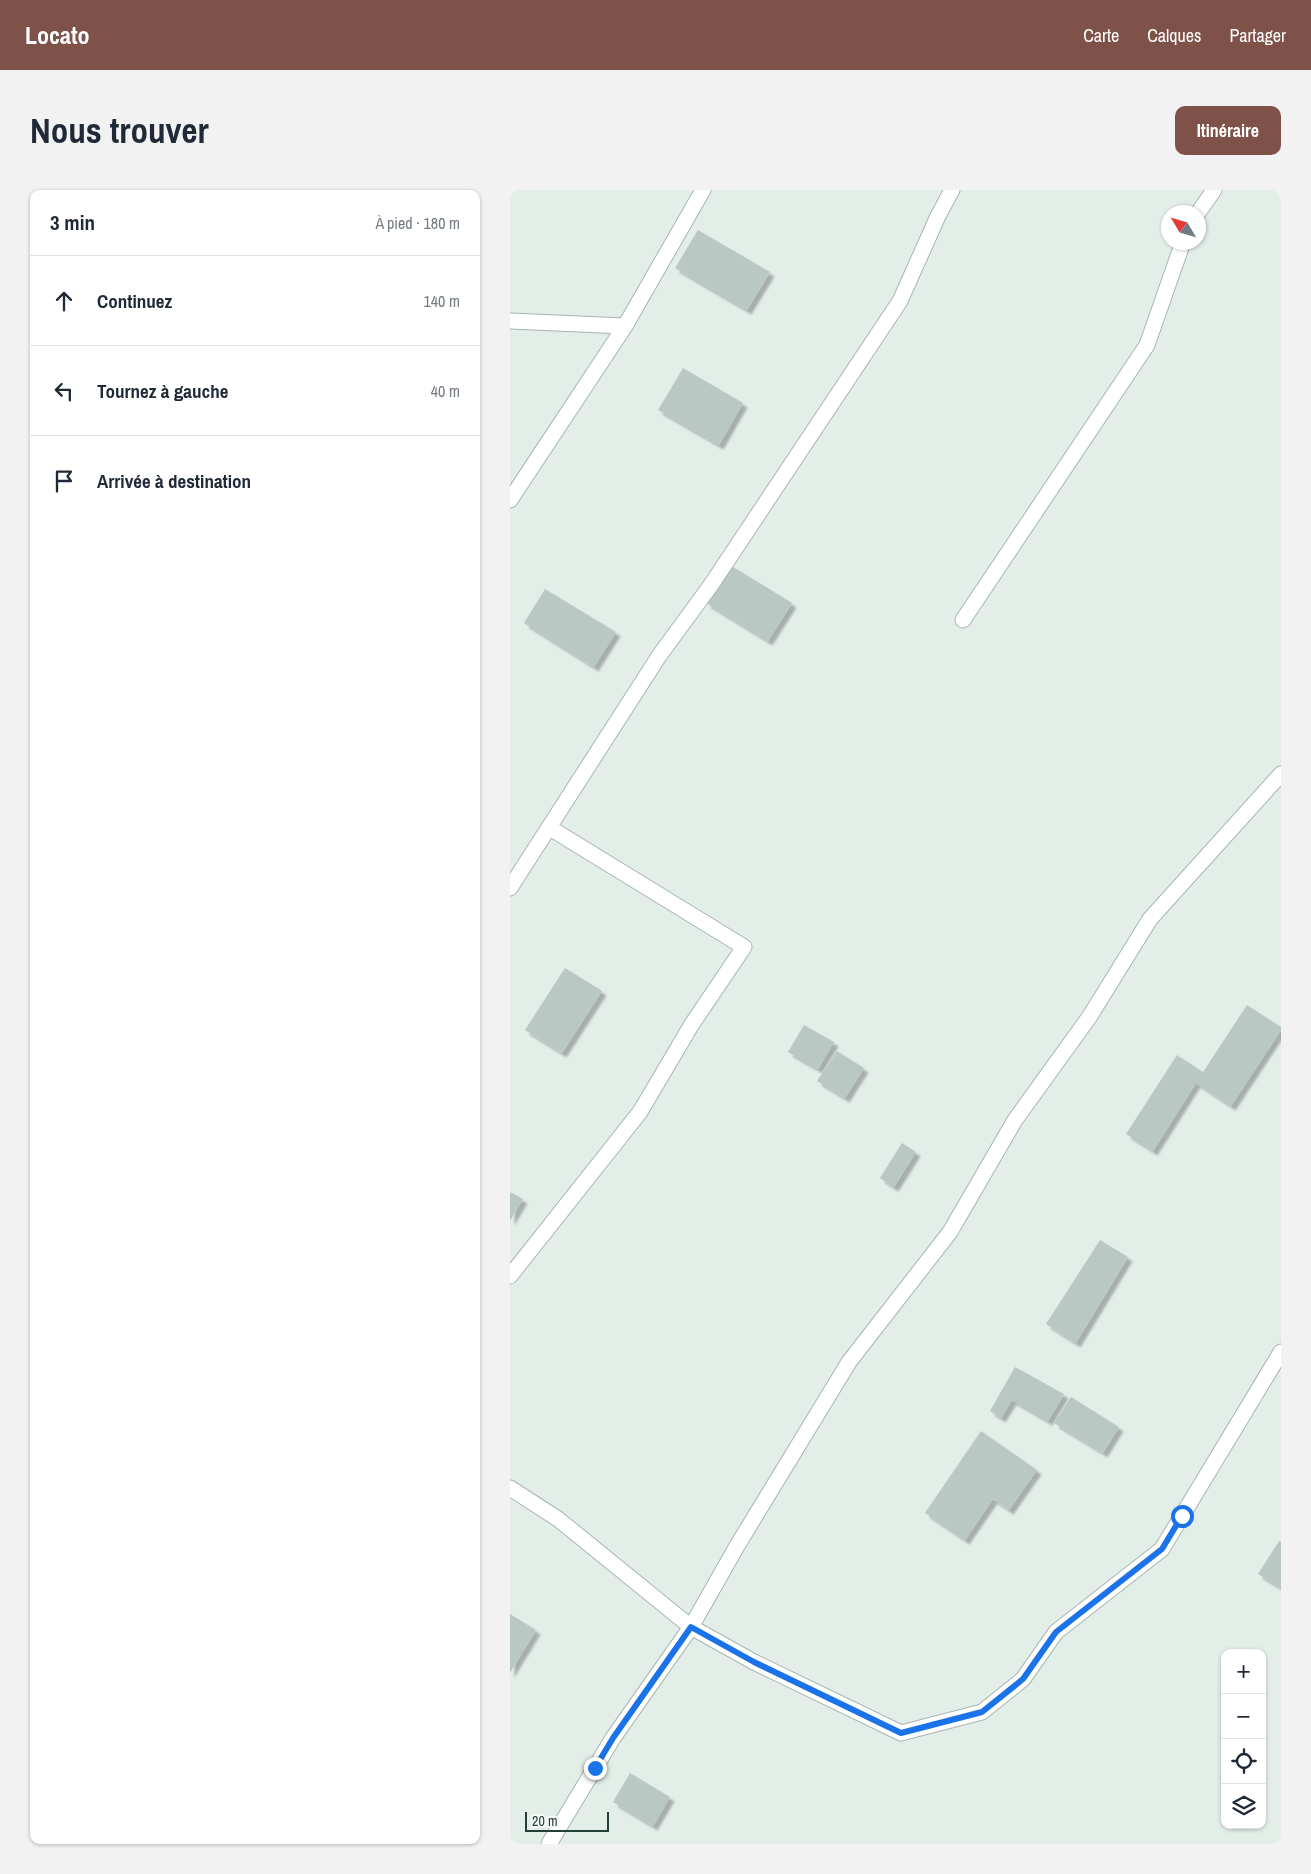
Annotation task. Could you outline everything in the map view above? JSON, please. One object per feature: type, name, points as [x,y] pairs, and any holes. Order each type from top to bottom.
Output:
[{"type":"street","points":[[510,500],[625,326],[703,190]]},
{"type":"street","points":[[510,888],[659,656],[711,585],[900,301],[938,216],[952,190]]},
{"type":"street","points":[[1204,205],[1214,190]]},
{"type":"street","points":[[964,620],[1147,345],[1180,250]]},
{"type":"street","points":[[510,320],[625,326]]},
{"type":"street","points":[[549,1844],[613,1738],[691,1627],[742,1537],[849,1362],[950,1232],[1015,1120],[1090,1016],[1150,919],[1281,774]]},
{"type":"street","points":[[510,1276],[640,1112],[692,1024],[744,947],[550,828]]},
{"type":"street","points":[[510,1488],[558,1519],[691,1627],[754,1662],[901,1733],[982,1712],[1023,1679],[1056,1632],[1162,1549],[1281,1352]]},
{"type":"building","points":[[698,230],[770,272],[747,310],[675,268]]},
{"type":"building","points":[[683,368],[743,403],[719,445],[658,410]]},
{"type":"building","points":[[730,565],[792,603],[768,641],[706,603]]},
{"type":"building","points":[[545,589],[616,632],[594,667],[524,623]]},
{"type":"building","points":[[565,968],[602,991],[562,1053],[525,1030]]},
{"type":"building","points":[[1247,1005],[1281,1027],[1281,1030],[1231,1106],[1196,1083],[1153,1151],[1126,1134],[1177,1055],[1203,1072]]},
{"type":"building","points":[[804,1025],[834,1042],[818,1069],[788,1052]]},
{"type":"building","points":[[837,1051],[864,1068],[845,1098],[817,1081]]},
{"type":"building","points":[[902,1143],[916,1152],[894,1187],[880,1178]]},
{"type":"building","points":[[510,1192],[523,1199],[510,1221]]},
{"type":"building","points":[[1100,1240],[1128,1257],[1076,1343],[1046,1324]]},
{"type":"building","points":[[1015,1367],[1064,1394],[1048,1421],[1012,1400],[1001,1418],[990,1411]]},
{"type":"building","points":[[1071,1397],[1119,1427],[1103,1453],[1054,1423]]},
{"type":"building","points":[[981,1431],[1037,1470],[1009,1510],[993,1499],[965,1540],[925,1513]]},
{"type":"building","points":[[1279,1541],[1281,1542],[1281,1588],[1258,1574]]},
{"type":"building","points":[[510,1614],[536,1630],[510,1673]]},
{"type":"building","points":[[630,1773],[670,1797],[653,1826],[613,1802]]},
{"type":"route","points":[[595,1768],[613,1738],[691,1627],[754,1662],[901,1733],[982,1712],[1023,1679],[1056,1632],[1162,1549],[1182,1516]]}]
